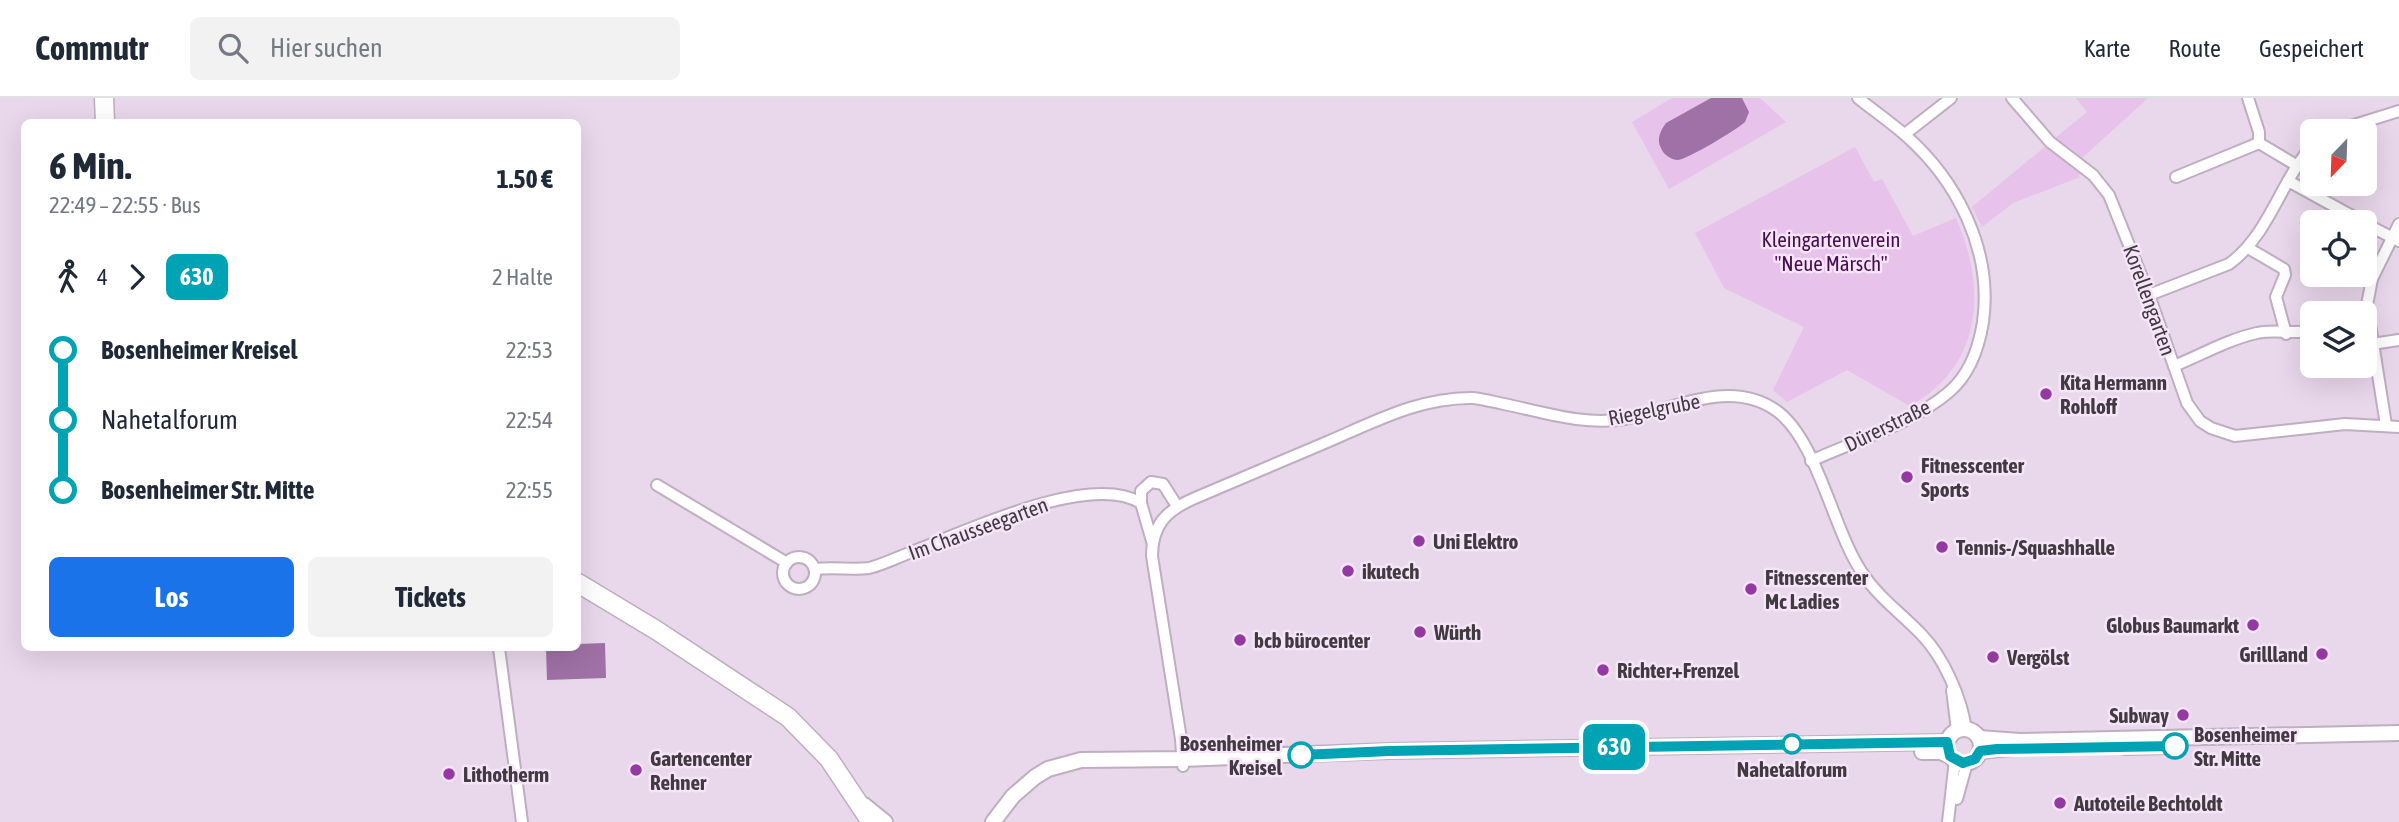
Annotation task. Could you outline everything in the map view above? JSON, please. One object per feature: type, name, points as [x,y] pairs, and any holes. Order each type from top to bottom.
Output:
[{"type":"main road","points":[[104,98],[105,119]]},
{"type":"main road","points":[[581,585],[656,630],[788,717],[829,759],[871,822]]},
{"type":"main road","points":[[581,597],[651,639],[697,659]]},
{"type":"street","name":"Dürerstraße","points":[[1811,461],[1897,424],[1930,406],[1950,391],[1969,365],[1978,345],[1985,306],[1979,248],[1972,228],[1949,186],[1905,134],[1857,98]]},
{"type":"street","points":[[1905,134],[1951,98]]},
{"type":"street","name":"Korellengarten","points":[[2012,98],[2050,142],[2101,182],[2115,209],[2149,295],[2191,410],[2200,421],[2235,436],[2311,426],[2399,427]]},
{"type":"street","points":[[2248,98],[2259,132],[2259,143]]},
{"type":"street","points":[[2377,119],[2398,113],[2392,98]]},
{"type":"street","points":[[2259,143],[2296,165]]},
{"type":"street","points":[[2176,177],[2259,143]]},
{"type":"street","points":[[2149,295],[2229,264],[2248,248],[2262,229],[2300,160]]},
{"type":"street","points":[[2288,181],[2342,210]]},
{"type":"street","points":[[2368,301],[2372,279],[2395,239],[2399,224]]},
{"type":"street","points":[[2377,229],[2395,239]]},
{"type":"street","points":[[2248,248],[2284,269],[2285,275],[2276,298],[2286,334]]},
{"type":"street","points":[[2174,366],[2258,332],[2300,332]]},
{"type":"street","points":[[2377,343],[2399,340]]},
{"type":"street","points":[[2377,373],[2386,425]]},
{"type":"street","name":"Riegelgrube","points":[[1152,541],[1168,513],[1177,506],[1373,421],[1445,399],[1476,398],[1586,420],[1623,419],[1690,401],[1725,395],[1751,398],[1789,421],[1811,461],[1850,553],[1862,574],[1876,592],[1923,636],[1941,660],[1962,705],[1957,747]]},
{"type":"street","points":[[1177,506],[1163,484],[1151,482],[1141,491],[1141,503],[1152,541],[1152,556],[1181,739],[1182,763]]},
{"type":"street","name":"Im Chausseegarten","points":[[657,485],[787,563],[792,558],[802,557],[810,561],[815,569],[834,566],[867,568],[1047,501],[1106,494],[1130,496],[1141,503]]},
{"type":"street","points":[[787,563],[784,576],[787,583],[795,588],[804,588],[812,582],[815,569]]},
{"type":"street","points":[[499,651],[523,822]]},
{"type":"street","points":[[1980,745],[2019,741],[2399,733]]},
{"type":"street","points":[[993,822],[1041,783],[1077,767],[1389,751],[1957,747],[1976,734],[1980,745],[1975,759],[1957,747]]},
{"type":"street","points":[[1980,745],[2020,748],[2399,742]]},
{"type":"street","points":[[1949,822],[1957,747]]},
{"type":"street","points":[[855,797],[885,822]]},
{"type":"street","points":[[984,822],[1004,815]]},
{"type":"green space","points":[[1672,98],[1760,98],[1786,122],[1669,189],[1632,122]]},
{"type":"green space","points":[[2076,98],[2148,98],[2081,159],[2054,139],[2087,112]]},
{"type":"green space","points":[[2047,145],[2082,171],[2078,176],[2080,177],[2013,203],[1982,227],[1972,207]]},
{"type":"green space","name":"Kleingartenverein \"Neue Märsch\"","points":[[1855,147],[1874,182],[1882,179],[1913,236],[1956,218],[1972,272],[1972,323],[1965,347],[1952,369],[1934,389],[1910,406],[1847,370],[1787,402],[1773,390],[1804,327],[1724,288],[1695,233]]},
{"type":"shaded area","points":[[1711,98],[1742,98],[1749,112],[1745,122],[1712,144],[1683,158],[1675,160],[1668,156],[1659,141],[1666,123]]},
{"type":"shaded area","points":[[605,643],[606,678],[547,680],[546,651],[581,651],[581,644]]},
{"type":"bus line","name":"630","points":[[1301,755],[1728,744],[1875,745],[1947,742],[1950,756],[1955,761],[1967,763],[1975,759],[1980,751],[1997,749],[2175,746]]},
{"type":"place","name":"Kita Hermann Rohloff","points":[[2046,394]]},
{"type":"place","name":"Fitnesscenter Sports","points":[[1907,477]]},
{"type":"place","name":"Uni Elektro","points":[[1419,541]]},
{"type":"place","name":"Tennis-/Squashhalle","points":[[1942,547]]},
{"type":"place","name":"ikutech","points":[[1348,571]]},
{"type":"place","name":"Fitnesscenter Mc Ladies","points":[[1751,589]]},
{"type":"place","name":"Globus Baumarkt","points":[[2253,625]]},
{"type":"place","name":"Würth","points":[[1420,632]]},
{"type":"place","name":"bcb bürocenter","points":[[1240,640]]},
{"type":"place","name":"Grillland","points":[[2322,654]]},
{"type":"place","name":"Vergölst","points":[[1993,657]]},
{"type":"place","name":"Richter+Frenzel","points":[[1603,670]]},
{"type":"place","name":"Subway","points":[[2183,715]]},
{"type":"place","name":"Nahetalforum","points":[[1792,744]]},
{"type":"place","name":"Bosenheimer Str. Mitte","points":[[2175,746]]},
{"type":"place","name":"Bosenheimer Kreisel","points":[[1301,755]]},
{"type":"place","name":"Gartencenter Rehner","points":[[636,770]]},
{"type":"place","name":"Lithotherm","points":[[449,774]]},
{"type":"place","name":"Autoteile Bechtoldt","points":[[2060,803]]}]
